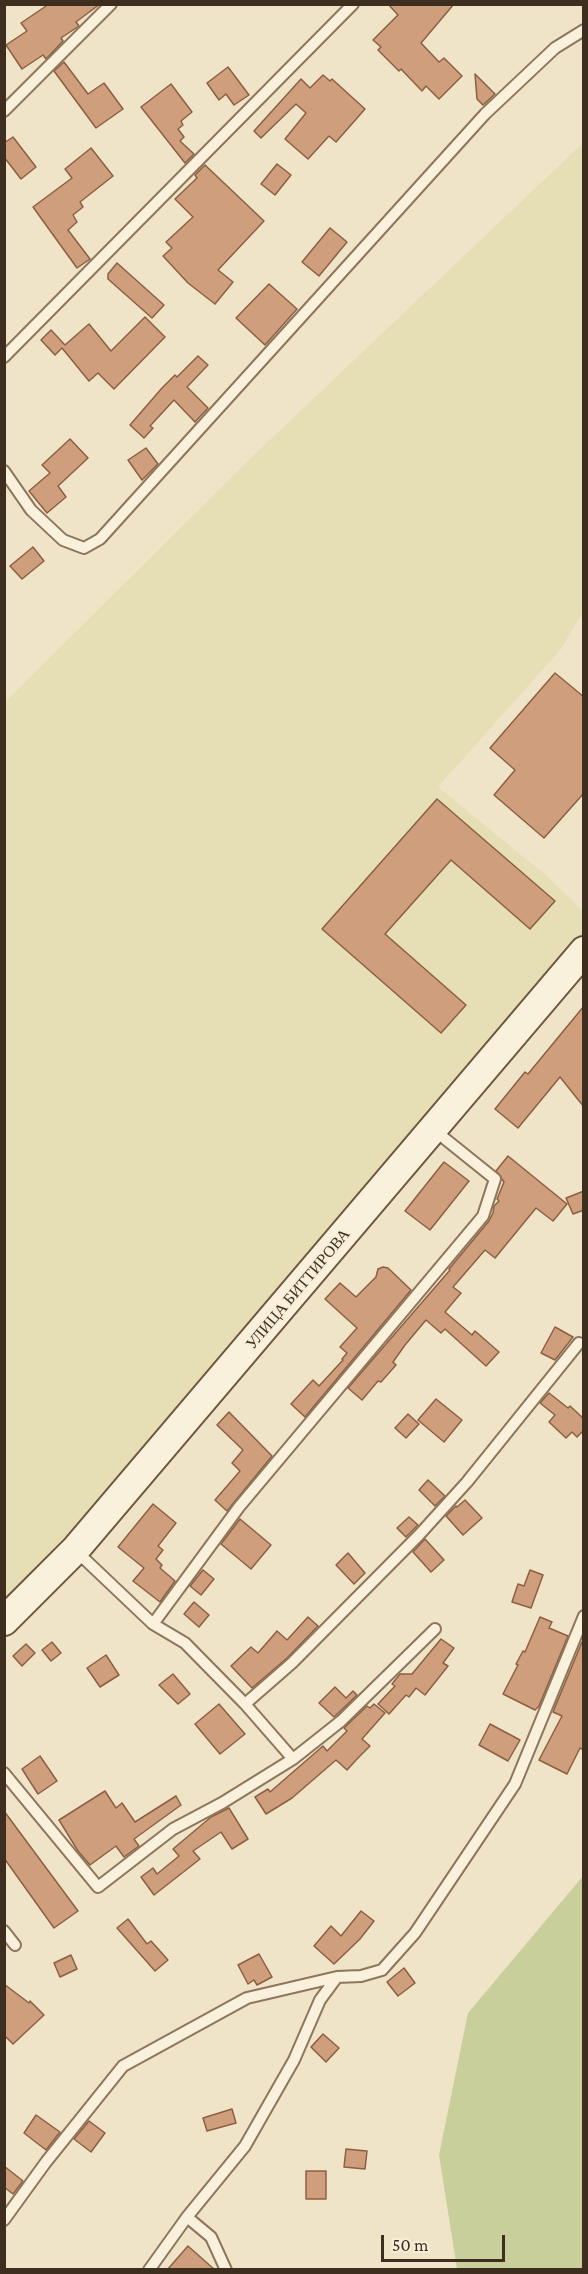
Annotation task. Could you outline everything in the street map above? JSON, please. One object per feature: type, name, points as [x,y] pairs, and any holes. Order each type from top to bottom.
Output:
[{"type":"street","name":"УЛИЦА БИТТИРОВА","points":[[4,1621],[75,1550],[584,951]]},
{"type":"lane","points":[[4,111],[111,4]]},
{"type":"lane","points":[[4,357],[353,4]]},
{"type":"lane","points":[[4,471],[31,510],[63,540],[84,548],[100,540],[484,114],[555,48],[584,30]]},
{"type":"lane","points":[[153,1624],[239,1507],[483,1216],[495,1179],[433,1130]]},
{"type":"lane","points":[[245,1704],[292,1663],[419,1535],[467,1482],[579,1343]]},
{"type":"lane","points":[[75,1550],[153,1624],[184,1642],[245,1704],[293,1759]]},
{"type":"lane","points":[[4,2220],[46,2162],[123,2066],[247,1998],[337,1977],[361,1976],[382,1970],[415,1933],[515,1784],[584,1616]]},
{"type":"lane","points":[[4,1773],[98,1887],[173,1829],[222,1803],[293,1759],[341,1721],[435,1629]]},
{"type":"lane","points":[[4,1931],[15,1945]]},
{"type":"lane","points":[[149,2270],[187,2217],[245,2146],[294,2060],[320,2000],[337,1977]]},
{"type":"lane","points":[[187,2217],[211,2237],[226,2270]]},
{"type":"shaded area","points":[[583,143],[583,612],[561,649],[438,787],[548,877],[583,911],[583,951],[5,1621],[5,702],[255,454]]},
{"type":"green space","points":[[583,1876],[583,2269],[457,2269],[439,2155],[468,2013]]},
{"type":"building","points":[[49,4],[100,4],[76,22],[79,26],[61,38],[63,41],[46,59],[43,55],[22,69],[6,45],[27,31],[21,23]]},
{"type":"building","points":[[388,4],[454,4],[421,43],[439,62],[444,58],[462,76],[439,99],[426,86],[422,91],[378,50],[381,47],[373,40],[398,15]]},
{"type":"building","points":[[64,62],[88,94],[104,83],[123,109],[96,128],[54,71]]},
{"type":"building","points":[[228,67],[249,95],[234,105],[226,94],[219,100],[207,83]]},
{"type":"building","points":[[475,74],[495,94],[483,105],[477,99]]},
{"type":"building","points":[[323,75],[330,81],[332,79],[365,109],[336,142],[329,136],[308,159],[285,139],[306,113],[296,104],[261,138],[254,131],[301,79],[310,88]]},
{"type":"building","points":[[171,84],[192,112],[181,121],[183,125],[178,129],[184,137],[180,141],[194,154],[185,163],[141,107]]},
{"type":"building","points":[[13,137],[36,167],[21,179],[4,157],[4,143]]},
{"type":"building","points":[[91,148],[113,176],[80,202],[83,207],[73,215],[77,222],[68,230],[90,259],[77,268],[33,207],[72,178],[65,169]]},
{"type":"building","points":[[277,164],[291,175],[275,195],[261,184]]},
{"type":"building","points":[[205,165],[264,221],[218,270],[233,282],[215,304],[188,283],[163,256],[172,248],[166,242],[193,217],[175,199],[197,178],[195,175]]},
{"type":"building","points":[[330,228],[347,242],[319,276],[302,262]]},
{"type":"building","points":[[117,263],[164,305],[152,318],[108,279],[108,274]]},
{"type":"building","points":[[269,284],[297,309],[265,345],[236,318]]},
{"type":"building","points":[[145,317],[165,337],[114,389],[98,373],[89,381],[62,348],[55,355],[41,340],[51,330],[65,345],[89,324],[111,351]]},
{"type":"building","points":[[198,356],[208,365],[187,387],[208,408],[195,422],[174,400],[150,426],[153,428],[144,438],[130,425],[162,388]]},
{"type":"building","points":[[70,439],[88,458],[58,486],[66,497],[47,513],[29,491],[50,473],[42,465]]},
{"type":"building","points":[[146,448],[158,464],[142,480],[128,460]]},
{"type":"building","points":[[33,547],[44,561],[22,579],[10,566]]},
{"type":"building","points":[[555,673],[584,697],[584,793],[544,838],[494,795],[515,770],[490,748]]},
{"type":"building","points":[[437,799],[555,901],[530,929],[451,860],[385,934],[466,1005],[441,1033],[322,929]]},
{"type":"building","points":[[584,1006],[584,1107],[560,1077],[518,1128],[495,1109],[525,1072],[528,1074]]},
{"type":"building","points":[[508,1156],[567,1204],[553,1221],[536,1208],[495,1258],[485,1250],[453,1287],[461,1293],[445,1312],[472,1335],[475,1331],[499,1352],[486,1366],[445,1329],[441,1333],[426,1320],[393,1362],[396,1365],[362,1400],[348,1388],[450,1270],[489,1221],[494,1206],[499,1201],[497,1199],[504,1182],[496,1171]]},
{"type":"building","points":[[444,1162],[469,1181],[430,1230],[405,1211]]},
{"type":"building","points":[[584,1191],[584,1210],[573,1214],[566,1198]]},
{"type":"building","points":[[388,1268],[411,1290],[305,1417],[291,1404],[313,1380],[319,1386],[343,1360],[347,1353],[340,1347],[357,1328],[325,1299],[340,1283],[356,1297],[376,1277],[378,1269]]},
{"type":"building","points":[[555,1327],[573,1337],[555,1360],[541,1353]]},
{"type":"building","points":[[549,1393],[568,1408],[570,1406],[584,1419],[584,1430],[577,1437],[572,1432],[566,1438],[549,1422],[555,1415],[540,1403]]},
{"type":"building","points":[[436,1399],[462,1420],[444,1442],[418,1420]]},
{"type":"building","points":[[229,1412],[272,1456],[227,1511],[215,1500],[240,1471],[232,1463],[243,1450],[217,1425]]},
{"type":"building","points":[[408,1414],[419,1424],[406,1438],[395,1428]]},
{"type":"building","points":[[428,1480],[445,1496],[435,1506],[419,1490]]},
{"type":"building","points":[[465,1500],[482,1518],[463,1535],[446,1516]]},
{"type":"building","points":[[153,1504],[176,1523],[158,1546],[163,1550],[156,1559],[162,1565],[160,1568],[175,1581],[160,1602],[133,1581],[144,1568],[118,1547]]},
{"type":"building","points":[[409,1517],[418,1525],[406,1537],[397,1528]]},
{"type":"building","points":[[240,1519],[271,1545],[251,1569],[221,1544]]},
{"type":"building","points":[[425,1539],[444,1560],[431,1572],[413,1552]]},
{"type":"building","points":[[348,1553],[365,1573],[354,1584],[336,1565]]},
{"type":"building","points":[[203,1570],[214,1579],[201,1595],[190,1586]]},
{"type":"building","points":[[530,1570],[543,1575],[531,1608],[512,1602],[518,1584],[524,1586]]},
{"type":"building","points":[[194,1602],[209,1615],[199,1627],[184,1614]]},
{"type":"building","points":[[308,1617],[318,1626],[287,1658],[252,1688],[231,1666],[251,1647],[258,1653],[277,1631],[287,1640]]},
{"type":"building","points":[[540,1617],[552,1622],[549,1628],[568,1636],[539,1706],[535,1710],[503,1694]]},
{"type":"building","points":[[441,1639],[454,1648],[443,1663],[448,1666],[425,1695],[416,1688],[409,1697],[406,1695],[389,1714],[378,1704],[395,1686],[392,1684],[400,1674],[412,1674]]},
{"type":"building","points":[[52,1642],[61,1653],[51,1661],[42,1650]]},
{"type":"building","points":[[582,1642],[584,1643],[584,1750],[580,1748],[567,1774],[539,1760],[562,1716],[553,1712]]},
{"type":"building","points":[[26,1644],[35,1653],[22,1666],[13,1656]]},
{"type":"building","points":[[106,1655],[119,1675],[100,1687],[87,1668]]},
{"type":"building","points":[[173,1674],[190,1694],[178,1704],[159,1685]]},
{"type":"building","points":[[335,1687],[346,1698],[353,1691],[357,1695],[334,1717],[319,1703]]},
{"type":"building","points":[[219,1704],[245,1734],[220,1754],[195,1724]]},
{"type":"building","points":[[374,1704],[385,1713],[362,1739],[370,1746],[347,1770],[336,1760],[292,1798],[266,1814],[255,1797],[268,1789],[270,1792],[323,1746],[327,1751],[347,1731],[344,1728],[367,1706],[370,1708]]},
{"type":"building","points":[[490,1724],[520,1740],[508,1761],[479,1745]]},
{"type":"building","points":[[40,1756],[57,1781],[38,1794],[22,1769]]},
{"type":"building","points":[[105,1791],[116,1808],[122,1803],[135,1822],[176,1796],[181,1805],[134,1839],[139,1846],[124,1857],[116,1846],[90,1865],[78,1851],[59,1820]]},
{"type":"building","points":[[229,1808],[248,1839],[232,1849],[221,1832],[193,1851],[200,1859],[154,1895],[141,1877],[153,1868],[157,1874],[179,1856],[173,1849],[211,1817]]},
{"type":"building","points":[[4,1811],[78,1911],[54,1928],[4,1858]]},
{"type":"building","points":[[361,1911],[374,1921],[360,1939],[334,1964],[314,1946],[331,1926],[341,1936]]},
{"type":"building","points":[[128,1919],[147,1944],[151,1941],[168,1960],[155,1971],[117,1928]]},
{"type":"building","points":[[259,1954],[272,1977],[257,1985],[254,1980],[248,1984],[238,1965]]},
{"type":"building","points":[[71,1955],[77,1969],[60,1977],[54,1963]]},
{"type":"building","points":[[404,1968],[415,1983],[398,1996],[387,1982]]},
{"type":"building","points":[[4,1984],[29,2003],[30,2001],[44,2015],[13,2044],[4,2035]]},
{"type":"building","points":[[323,2034],[339,2048],[326,2062],[311,2047]]},
{"type":"building","points":[[232,2109],[236,2123],[207,2131],[203,2118]]},
{"type":"building","points":[[36,2115],[60,2132],[46,2150],[24,2133]]},
{"type":"building","points":[[89,2121],[105,2133],[91,2152],[74,2139]]},
{"type":"building","points":[[346,2149],[367,2151],[365,2169],[344,2167]]},
{"type":"building","points":[[4,2166],[23,2181],[13,2194],[4,2187]]},
{"type":"building","points":[[306,2171],[326,2171],[326,2199],[306,2199]]},
{"type":"building","points":[[188,2246],[215,2270],[167,2270]]}]
